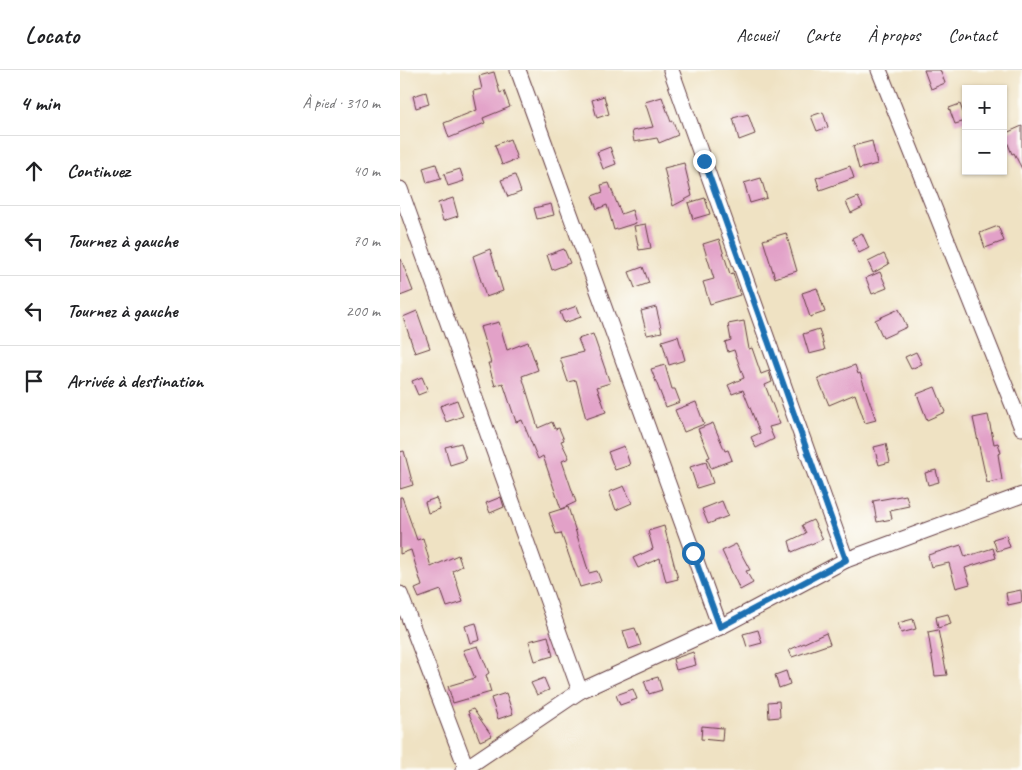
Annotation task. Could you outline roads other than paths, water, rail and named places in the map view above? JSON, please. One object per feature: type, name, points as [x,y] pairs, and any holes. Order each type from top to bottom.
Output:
[{"type":"street","points":[[518,70],[720,627]]},
{"type":"street","points":[[671,70],[846,560]]},
{"type":"street","points":[[879,70],[1022,428]]},
{"type":"street","points":[[400,189],[580,691]]},
{"type":"street","points":[[400,594],[466,769],[580,691],[720,627],[846,560],[1022,495]]}]
